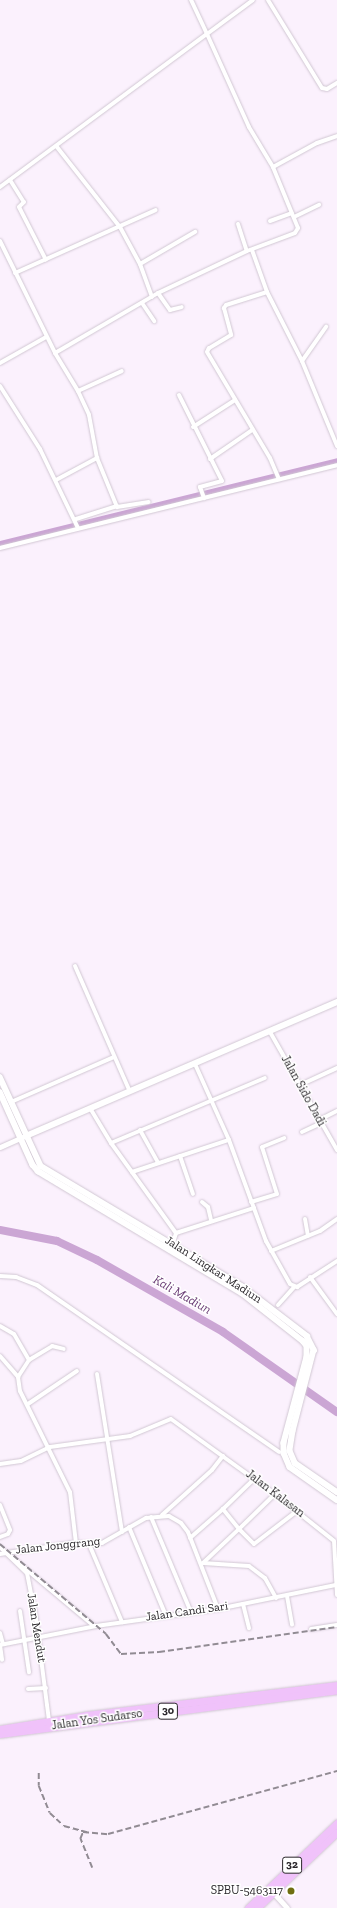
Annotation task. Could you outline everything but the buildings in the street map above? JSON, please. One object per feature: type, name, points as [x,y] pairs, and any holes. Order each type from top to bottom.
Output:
[{"type":"highway","name":"Jalan Yos Sudarso","points":[[0,1729],[49,1721],[337,1685]]},
{"type":"highway","name":"Jalan Yos Sudarso","points":[[0,1734],[337,1690]]},
{"type":"highway","name":"32","points":[[248,1908],[272,1890],[334,1832],[337,1823]]},
{"type":"highway","name":"32","points":[[257,1908],[272,1890]]},
{"type":"main road","points":[[23,1137],[337,1002]]},
{"type":"main road","name":"Jalan Lingkar Madiun","points":[[0,1077],[11,1102],[32,1164],[45,1176],[243,1287],[299,1328],[312,1342],[314,1350],[309,1359],[284,1453],[290,1467],[337,1500]]},
{"type":"main road","name":"Jalan Lingkar Madiun","points":[[0,1092],[36,1160],[47,1170],[173,1243],[186,1255]]},
{"type":"main road","name":"Jalan Lingkar Madiun","points":[[290,1430],[290,1451],[295,1463],[337,1492]]},
{"type":"street","points":[[55,353],[152,296],[250,250],[294,234],[298,230],[273,167],[249,127],[191,0]]},
{"type":"street","points":[[0,187],[57,147],[253,0]]},
{"type":"street","points":[[268,0],[322,88],[327,89],[337,82]]},
{"type":"street","points":[[273,167],[317,143],[337,136]]},
{"type":"street","points":[[57,147],[120,226],[140,264],[152,296]]},
{"type":"street","points":[[10,180],[24,202],[19,208],[46,260]]},
{"type":"street","points":[[270,221],[293,215],[318,205]]},
{"type":"street","points":[[15,273],[156,210]]},
{"type":"street","points":[[238,224],[267,292],[302,361],[337,446]]},
{"type":"street","points":[[140,264],[195,232]]},
{"type":"street","points":[[0,241],[46,337],[78,391],[89,414],[97,458],[117,506],[121,509],[149,502]]},
{"type":"street","points":[[267,292],[226,305],[224,308],[231,336],[207,350],[279,478]]},
{"type":"street","points":[[158,293],[170,310],[182,307]]},
{"type":"street","points":[[142,303],[154,321]]},
{"type":"street","points":[[302,361],[326,326]]},
{"type":"street","points":[[0,363],[46,337]]},
{"type":"street","points":[[78,391],[122,371]]},
{"type":"street","points":[[0,386],[22,419],[56,480],[76,520],[78,528]]},
{"type":"street","points":[[179,395],[193,427],[222,482],[200,488],[204,496]]},
{"type":"street","points":[[193,427],[235,400]]},
{"type":"street","points":[[210,459],[252,430]]},
{"type":"street","points":[[56,480],[97,458]]},
{"type":"street","points":[[0,548],[204,496],[337,465]]},
{"type":"street","points":[[76,520],[117,506]]},
{"type":"street","points":[[75,966],[130,1092]]},
{"type":"street","name":"Jalan Sido Dadi","points":[[270,1032],[337,1150]]},
{"type":"street","points":[[11,1102],[114,1057]]},
{"type":"street","points":[[195,1064],[229,1140],[271,1251],[284,1276],[294,1287]]},
{"type":"street","points":[[300,1085],[337,1068]]},
{"type":"street","points":[[111,1143],[265,1078]]},
{"type":"street","points":[[90,1108],[111,1143],[176,1233]]},
{"type":"street","points":[[302,1132],[337,1111]]},
{"type":"street","points":[[140,1130],[158,1162]]},
{"type":"street","points":[[0,1147],[23,1137]]},
{"type":"street","points":[[252,1202],[277,1194],[262,1147],[284,1138]]},
{"type":"street","points":[[132,1172],[158,1162],[229,1140]]},
{"type":"street","points":[[180,1156],[192,1194]]},
{"type":"street","points":[[202,1202],[208,1206],[211,1220]]},
{"type":"street","points":[[176,1233],[211,1220],[254,1208]]},
{"type":"street","points":[[305,1219],[308,1236]]},
{"type":"street","points":[[271,1251],[320,1231],[337,1219]]},
{"type":"street","points":[[173,1243],[176,1233]]},
{"type":"street","points":[[278,1305],[294,1287],[337,1262]]},
{"type":"street","points":[[0,1276],[16,1277],[45,1290],[279,1452]]},
{"type":"street","points":[[310,1277],[337,1314]]},
{"type":"street","points":[[0,1326],[14,1334],[29,1360]]},
{"type":"street","points":[[18,1377],[29,1360],[52,1346],[64,1348]]},
{"type":"street","points":[[0,1356],[18,1377],[19,1389],[50,1447],[71,1495],[76,1543]]},
{"type":"street","points":[[28,1404],[77,1371]]},
{"type":"street","points":[[97,1374],[122,1532]]},
{"type":"street","name":"Jalan Kalasan","points":[[108,1440],[130,1436],[169,1419],[275,1494],[327,1535],[337,1547],[337,1595]]},
{"type":"street","points":[[0,1464],[21,1461],[50,1447],[108,1440]]},
{"type":"street","points":[[218,1609],[202,1563],[185,1527],[176,1520],[162,1515],[212,1470],[223,1456]]},
{"type":"street","points":[[190,1538],[254,1479]]},
{"type":"street","points":[[202,1563],[275,1494]]},
{"type":"street","points":[[0,1505],[10,1530],[8,1534],[0,1537]]},
{"type":"street","points":[[223,1508],[239,1529],[255,1545],[297,1511]]},
{"type":"street","name":"Jalan Jonggrang","points":[[0,1554],[76,1543],[104,1543],[129,1527],[151,1517],[162,1515]]},
{"type":"street","points":[[151,1517],[191,1612]]},
{"type":"street","points":[[129,1527],[166,1616]]},
{"type":"street","points":[[89,1544],[122,1622]]},
{"type":"street","points":[[0,1547],[94,1626]]},
{"type":"street","points":[[202,1563],[249,1566],[265,1578],[276,1598]]},
{"type":"street","name":"Jalan Mendut","points":[[29,1572],[46,1688],[49,1721]]},
{"type":"street","name":"Jalan Candi Sari","points":[[1,1645],[94,1626],[218,1609],[336,1585]]},
{"type":"street","points":[[287,1596],[292,1625]]},
{"type":"street","points":[[243,1604],[249,1628]]},
{"type":"street","points":[[20,1611],[29,1672]]},
{"type":"street","points":[[311,1629],[337,1625]]},
{"type":"street","points":[[0,1633],[2,1660]]},
{"type":"street","points":[[28,1689],[46,1688]]},
{"type":"street","points":[[272,1890],[287,1908]]},
{"type":"waterway","points":[[0,543],[337,460]]},
{"type":"waterway","name":"Kali Madiun","points":[[0,1230],[57,1241],[97,1260],[223,1332],[337,1412]]},
{"type":"railway","points":[[0,1544],[106,1634],[121,1654],[159,1652],[337,1627]]},
{"type":"railway","points":[[92,1868],[80,1839],[83,1832],[108,1834],[337,1771]]},
{"type":"railway","points":[[39,1773],[39,1786],[50,1813],[64,1826],[87,1832]]},
{"type":"place","name":"SPBU-5463117","points":[[291,1891]]}]
